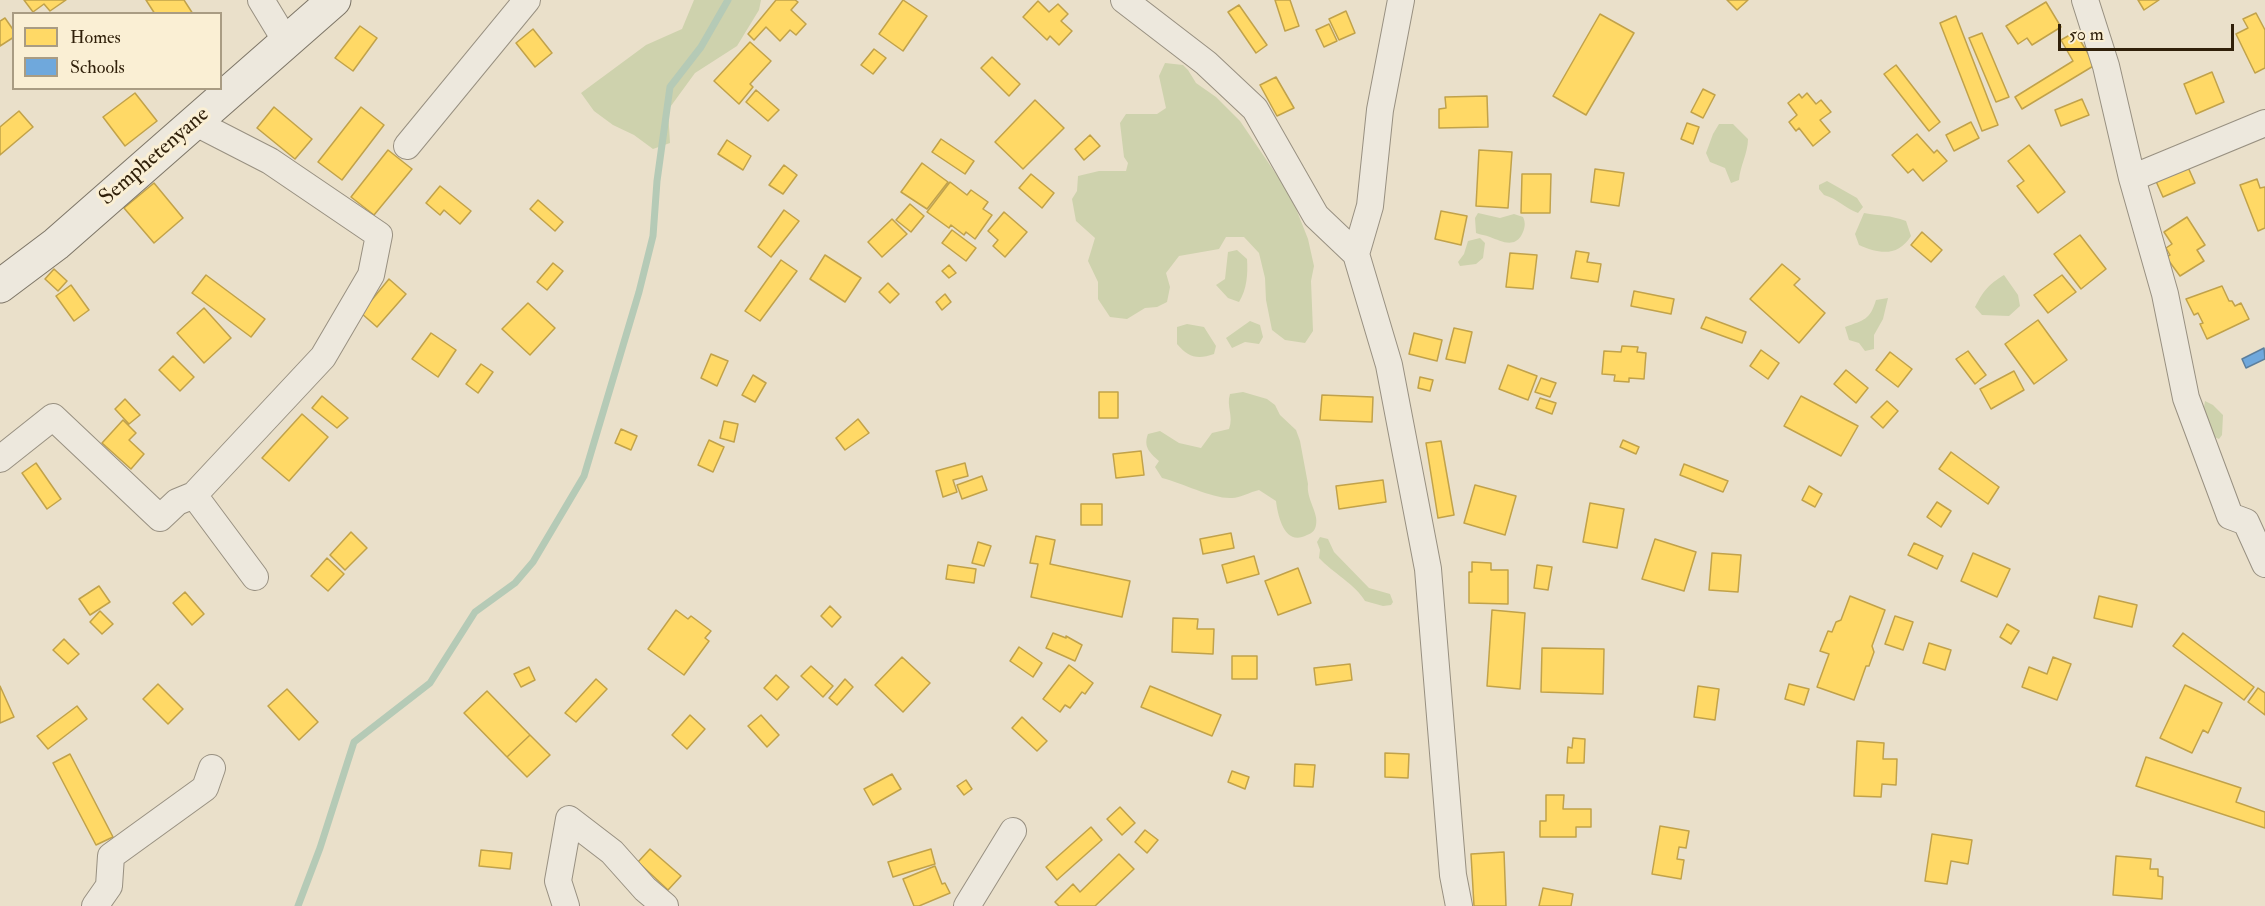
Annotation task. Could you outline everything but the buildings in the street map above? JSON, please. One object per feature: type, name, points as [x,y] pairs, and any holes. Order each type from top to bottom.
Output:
[{"type":"main road","name":"Semphetenyane","points":[[0,286],[56,244],[334,0]]},
{"type":"street","points":[[261,0],[287,43]]},
{"type":"street","points":[[407,146],[527,0]]},
{"type":"street","points":[[1124,0],[1206,63],[1255,109],[1316,216],[1356,254],[1389,364],[1428,569],[1453,875],[1459,906]]},
{"type":"street","points":[[1356,254],[1370,206],[1380,110],[1401,0]]},
{"type":"street","points":[[2085,0],[2106,66],[2132,178],[2165,294],[2186,398],[2230,516],[2247,522],[2265,564]]},
{"type":"street","points":[[0,459],[53,417],[160,518],[177,502],[194,495],[323,357],[371,275],[379,235],[270,161],[194,122]]},
{"type":"street","points":[[2132,178],[2265,123]]},
{"type":"street","points":[[194,495],[255,577]]},
{"type":"street","points":[[94,906],[109,886],[111,856],[206,788],[212,768]]},
{"type":"street","points":[[566,906],[558,881],[569,819],[612,852],[645,889],[665,906]]},
{"type":"street","points":[[967,906],[1013,831]]},
{"type":"green space","points":[[694,0],[761,0],[759,10],[737,46],[695,73],[668,110],[670,143],[653,149],[594,111],[581,93],[646,45],[682,29]]},
{"type":"green space","points":[[1165,63],[1183,65],[1196,83],[1216,97],[1240,121],[1291,196],[1308,239],[1314,266],[1311,281],[1313,331],[1305,343],[1285,340],[1272,330],[1259,253],[1244,237],[1226,237],[1219,249],[1179,256],[1166,273],[1170,287],[1167,302],[1157,307],[1145,308],[1127,319],[1110,317],[1098,299],[1098,282],[1088,261],[1095,238],[1076,221],[1072,199],[1077,191],[1078,176],[1099,171],[1126,171],[1128,163],[1124,157],[1120,123],[1126,114],[1157,114],[1166,108],[1159,76]]},
{"type":"green space","points":[[1719,124],[1733,124],[1748,139],[1739,180],[1731,183],[1725,168],[1710,162],[1706,153]]},
{"type":"green space","points":[[1827,181],[1857,198],[1863,207],[1858,213],[1824,195],[1819,185]]},
{"type":"green space","points":[[1478,213],[1500,218],[1514,214],[1523,217],[1524,228],[1518,240],[1511,243],[1503,242],[1476,233],[1475,218]]},
{"type":"green space","points":[[1864,213],[1906,221],[1911,236],[1900,248],[1888,252],[1859,245],[1855,234]]},
{"type":"green space","points":[[1480,238],[1485,243],[1483,258],[1476,264],[1460,266],[1458,262],[1464,254],[1468,241]]},
{"type":"green space","points":[[1237,250],[1247,259],[1245,287],[1239,302],[1228,298],[1216,285],[1225,279],[1228,252]]},
{"type":"green space","points":[[2004,275],[2018,295],[2020,306],[2009,316],[1982,315],[1975,307],[1978,301],[1990,285]]},
{"type":"green space","points":[[1888,298],[1883,319],[1874,335],[1874,349],[1865,351],[1859,343],[1849,340],[1845,327],[1869,315],[1876,300]]},
{"type":"green space","points":[[1250,321],[1260,325],[1263,337],[1259,344],[1245,342],[1232,348],[1226,338]]},
{"type":"green space","points":[[1187,324],[1204,327],[1216,346],[1214,354],[1203,357],[1193,356],[1177,344],[1177,327]]},
{"type":"green space","points":[[1243,392],[1267,399],[1296,430],[1316,520],[1315,529],[1309,534],[1299,538],[1288,534],[1281,522],[1276,501],[1259,490],[1235,498],[1224,498],[1162,478],[1155,467],[1159,461],[1147,446],[1148,434],[1160,431],[1179,443],[1201,448],[1212,433],[1229,429],[1230,394]]},
{"type":"green space","points":[[2205,401],[2223,415],[2222,435],[2219,439],[2212,436],[2203,413]]},
{"type":"green space","points":[[1320,537],[1328,539],[1334,552],[1369,588],[1390,594],[1393,602],[1391,605],[1383,606],[1365,601],[1356,590],[1324,563],[1319,558],[1320,550],[1317,542]]},
{"type":"waterway","points":[[298,906],[320,848],[354,742],[430,683],[475,612],[515,583],[533,562],[584,476],[639,292],[653,236],[657,181],[670,87],[701,47],[728,0]]}]
